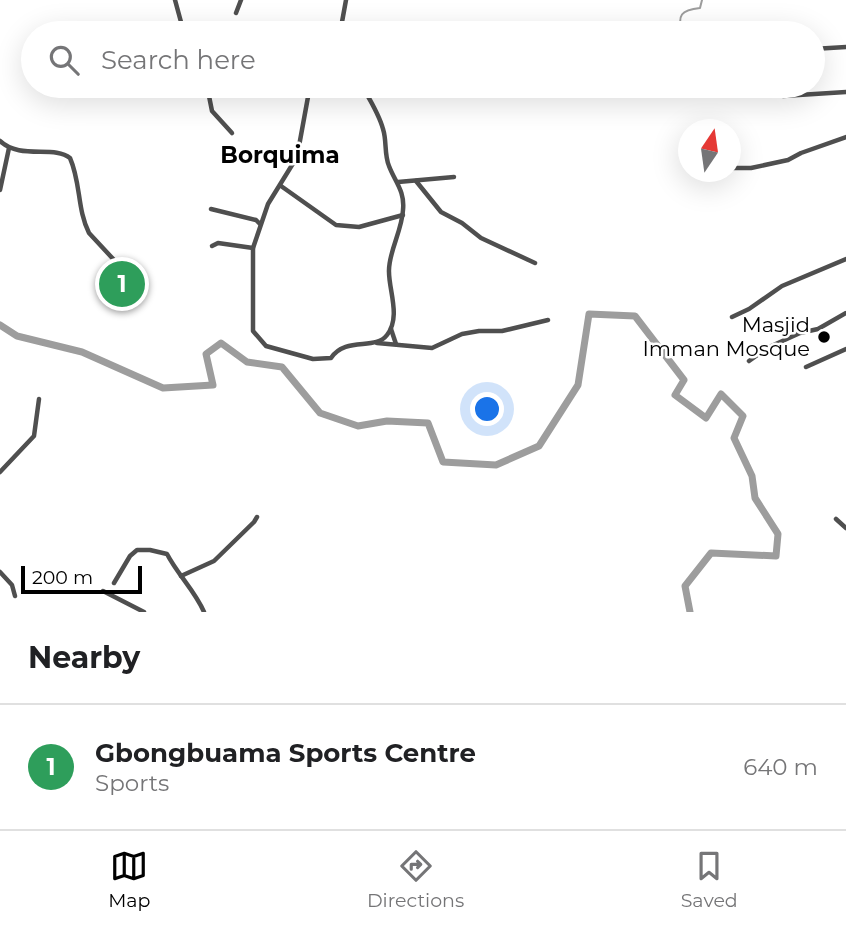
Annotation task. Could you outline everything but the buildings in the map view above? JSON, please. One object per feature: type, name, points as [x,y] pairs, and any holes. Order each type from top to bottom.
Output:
[{"type":"street","points":[[175,0],[181,21]]},
{"type":"street","points":[[236,13],[241,0]]},
{"type":"street","points":[[342,21],[346,0]]},
{"type":"street","points":[[825,49],[846,47]]},
{"type":"street","points":[[825,93],[846,92]]},
{"type":"street","points":[[209,98],[212,111],[232,133]]},
{"type":"street","points":[[308,98],[299,151],[281,186],[272,196],[253,248],[253,331],[266,346],[318,360],[331,358],[336,352],[354,343],[432,348],[462,334],[502,331],[548,320]]},
{"type":"street","points":[[368,98],[383,127],[386,154],[403,197],[403,215],[389,266],[393,303],[390,328],[387,335],[377,343]]},
{"type":"street","points":[[741,167],[788,160],[846,137]]},
{"type":"street","points":[[0,141],[9,148],[33,153],[65,154],[70,158],[80,189],[85,225],[89,233],[128,275]]},
{"type":"street","points":[[0,190],[9,148]]},
{"type":"street","points":[[398,182],[454,177]]},
{"type":"street","points":[[416,181],[441,212],[462,223],[481,238],[535,263]]},
{"type":"street","points":[[281,186],[336,225],[359,227],[403,215]]},
{"type":"street","points":[[211,209],[256,220],[260,224]]},
{"type":"street","points":[[212,246],[218,243],[253,248]]},
{"type":"street","points":[[732,317],[749,309],[782,286],[846,259]]},
{"type":"street","points":[[749,362],[764,350],[800,333],[818,328],[846,313]]},
{"type":"street","points":[[390,328],[396,344]]},
{"type":"street","points":[[806,367],[846,349]]},
{"type":"street","points":[[0,472],[34,436],[39,399]]},
{"type":"street","points":[[181,576],[218,558],[257,517]]},
{"type":"street","points":[[835,519],[846,528]]},
{"type":"street","points":[[114,583],[133,552],[141,549],[167,554],[195,593],[204,612]]},
{"type":"street","points":[[0,572],[12,584],[15,596]]},
{"type":"street","points":[[103,591],[144,612]]},
{"type":"waterway","points":[[680,21],[682,14],[688,10],[700,8],[702,0]]},
{"type":"waterway","points":[[0,325],[17,336],[82,352],[163,388],[213,385],[206,354],[221,343],[247,362],[282,367],[320,413],[358,426],[387,421],[428,423],[443,462],[496,465],[539,446],[578,385],[589,314],[635,316],[684,380],[675,395],[706,418],[721,394],[743,416],[734,438],[752,476],[755,498],[778,534],[776,556],[711,553],[685,586],[690,612]]},
{"type":"place","name":"Gbongbuama Sports Centre","points":[[122,284]]},
{"type":"place","name":"Masjid Imman Mosque","points":[[824,337]]},
{"type":"district","name":"Borquima","points":[[280,155]]}]
